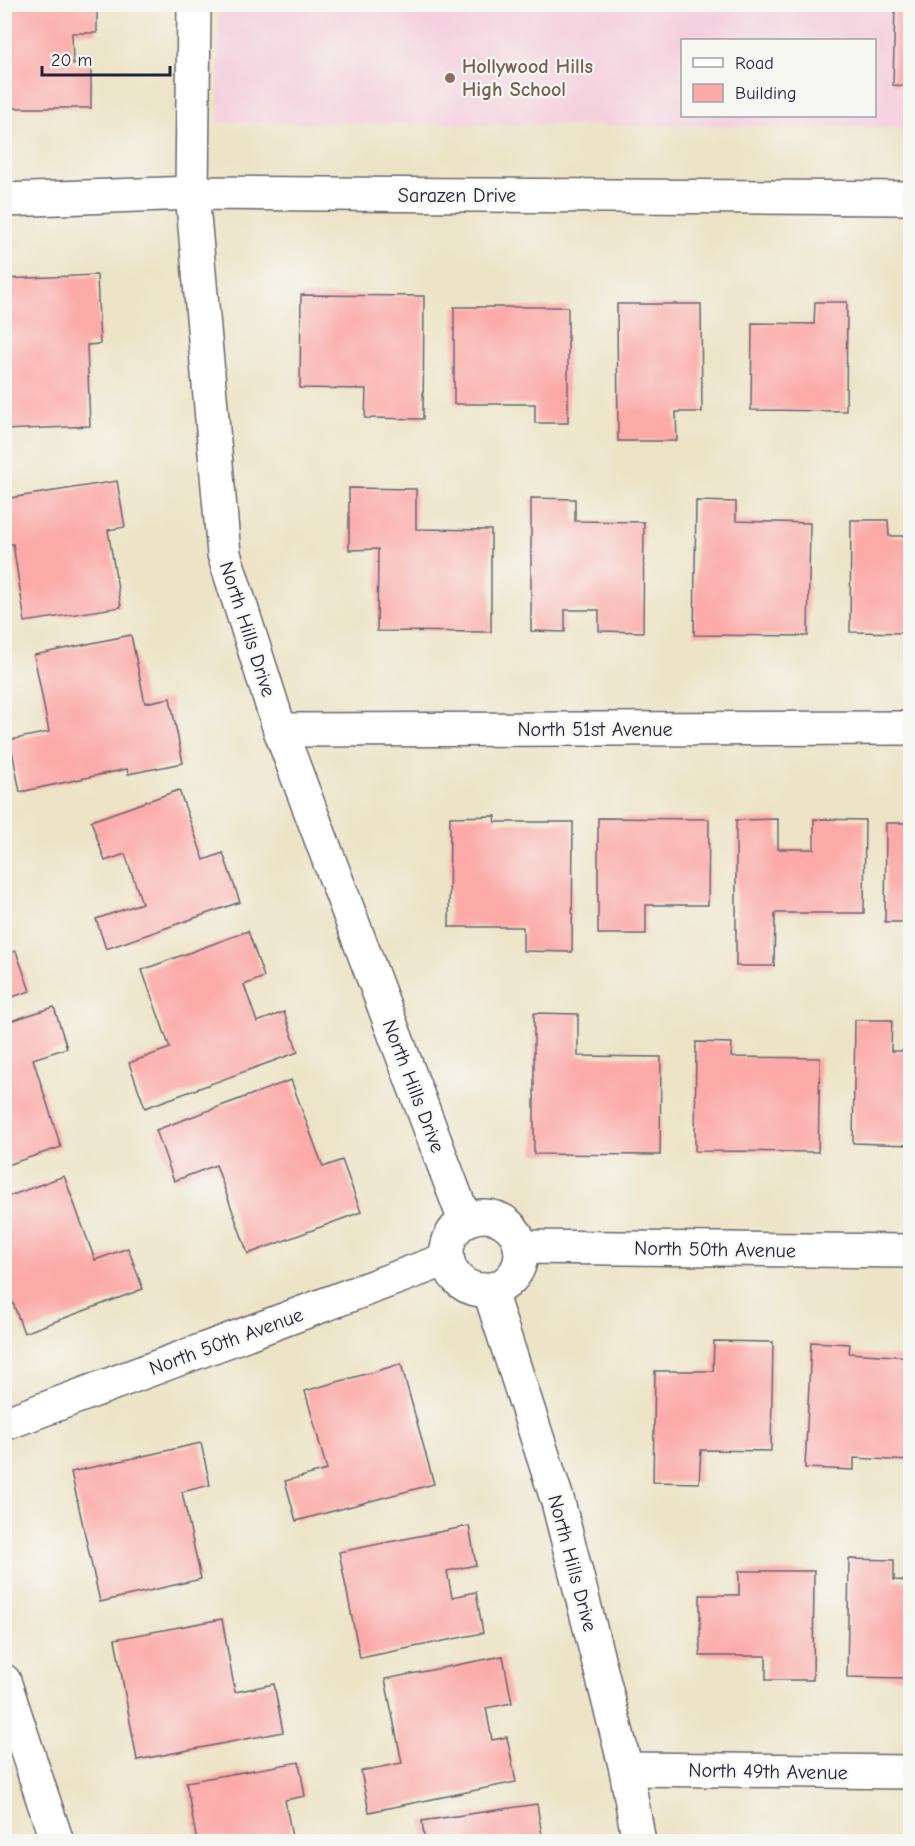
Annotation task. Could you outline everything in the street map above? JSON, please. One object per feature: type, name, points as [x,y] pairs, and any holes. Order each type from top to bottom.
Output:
[{"type":"street","name":"North Hills Drive","points":[[194,4],[192,193],[224,554],[280,730],[465,1221]]},
{"type":"street","name":"Sarazen Drive","points":[[4,200],[192,193],[910,198]]},
{"type":"street","name":"North 51st Avenue","points":[[280,730],[910,728]]},
{"type":"street","points":[[477,1216],[500,1219],[516,1235],[520,1247],[520,1258],[510,1279],[500,1286],[489,1289],[478,1290],[467,1286],[451,1270],[447,1259],[450,1237],[457,1227],[477,1216]]},
{"type":"street","name":"North 50th Avenue","points":[[520,1247],[910,1251]]},
{"type":"street","name":"North 50th Avenue","points":[[4,1424],[447,1259]]},
{"type":"street","name":"North Hills Drive","points":[[489,1289],[558,1502],[626,1768],[639,1842]]},
{"type":"street","points":[[4,1681],[57,1842]]},
{"type":"street","name":"North 49th Avenue","points":[[626,1768],[910,1772]]},
{"type":"shaded area","name":"Hollywood Hills High School","points":[[219,5],[910,5],[910,128],[218,122]]},
{"type":"building","points":[[4,4],[97,4],[97,33],[72,33],[73,64],[91,64],[91,108],[4,108]]},
{"type":"building","points":[[895,4],[910,4],[910,86],[893,85]]},
{"type":"building","points":[[97,275],[100,344],[87,345],[90,426],[4,430],[4,279]]},
{"type":"building","points":[[301,295],[424,296],[423,419],[365,418],[366,389],[300,388]]},
{"type":"building","points":[[815,302],[847,302],[846,411],[751,410],[752,323],[814,324]]},
{"type":"building","points":[[617,304],[701,304],[702,412],[676,412],[677,441],[618,441]]},
{"type":"building","points":[[908,306],[910,306],[910,430],[907,430]]},
{"type":"building","points":[[454,307],[568,307],[568,423],[535,423],[535,404],[454,404]]},
{"type":"building","points":[[117,481],[125,527],[108,530],[121,607],[25,622],[13,544],[4,546],[4,499]]},
{"type":"building","points":[[349,488],[416,489],[416,529],[491,530],[491,632],[377,631],[378,549],[349,550]]},
{"type":"building","points":[[531,498],[575,499],[575,521],[644,522],[643,632],[599,631],[599,610],[565,610],[565,632],[531,631]]},
{"type":"building","points":[[696,501],[736,502],[736,521],[810,523],[808,636],[694,635]]},
{"type":"building","points":[[851,520],[888,520],[889,536],[910,536],[910,633],[850,632]]},
{"type":"building","points":[[131,635],[145,703],[170,698],[183,763],[128,774],[127,769],[20,792],[10,740],[49,732],[34,655]]},
{"type":"building","points":[[179,790],[204,860],[223,853],[240,902],[106,949],[96,919],[142,903],[125,854],[105,861],[91,821]]},
{"type":"building","points":[[496,816],[495,822],[573,822],[572,952],[523,951],[523,927],[449,927],[450,817]]},
{"type":"building","points":[[598,818],[709,819],[708,905],[646,905],[646,934],[598,934]]},
{"type":"building","points":[[778,819],[778,849],[814,849],[814,819],[865,820],[864,913],[775,913],[774,966],[736,966],[736,820]]},
{"type":"building","points":[[886,823],[910,823],[910,922],[885,922]]},
{"type":"building","points":[[248,931],[264,977],[244,985],[257,1022],[284,1012],[298,1052],[145,1108],[129,1063],[170,1048],[142,970]]},
{"type":"building","points":[[16,951],[30,991],[4,1000],[4,955]]},
{"type":"building","points":[[54,1007],[67,1048],[33,1059],[61,1147],[4,1166],[4,1023]]},
{"type":"building","points":[[534,1013],[578,1014],[578,1056],[661,1057],[660,1155],[534,1154]]},
{"type":"building","points":[[855,1020],[892,1020],[891,1051],[910,1051],[910,1145],[853,1143]]},
{"type":"building","points":[[696,1042],[732,1043],[731,1057],[820,1058],[818,1152],[695,1151]]},
{"type":"building","points":[[291,1080],[323,1167],[342,1160],[361,1212],[248,1254],[216,1165],[174,1181],[156,1130]]},
{"type":"building","points":[[64,1176],[95,1260],[128,1248],[143,1289],[24,1333],[4,1279],[4,1198]]},
{"type":"building","points":[[714,1341],[773,1342],[771,1451],[701,1450],[699,1483],[653,1482],[655,1371],[713,1371]]},
{"type":"building","points":[[811,1342],[850,1344],[849,1353],[910,1357],[910,1461],[854,1458],[854,1470],[805,1468]]},
{"type":"building","points":[[401,1364],[434,1484],[296,1521],[285,1481],[327,1470],[305,1391]]},
{"type":"building","points":[[201,1443],[210,1485],[182,1492],[201,1579],[100,1602],[71,1472]]},
{"type":"building","points":[[469,1526],[476,1565],[447,1571],[452,1597],[476,1592],[483,1633],[360,1658],[339,1552]]},
{"type":"building","points":[[849,1559],[894,1560],[894,1580],[910,1581],[910,1678],[847,1677]]},
{"type":"building","points":[[739,1571],[814,1571],[813,1680],[766,1680],[766,1656],[700,1656],[700,1595],[739,1595]]},
{"type":"building","points":[[222,1619],[235,1692],[274,1684],[283,1732],[137,1760],[115,1639]]},
{"type":"building","points":[[503,1656],[512,1703],[486,1708],[492,1740],[507,1737],[516,1782],[369,1812],[361,1771],[402,1763],[385,1679]]},
{"type":"building","points":[[299,1762],[305,1796],[285,1800],[293,1842],[197,1842],[186,1782]]},
{"type":"building","points":[[537,1804],[543,1842],[425,1842],[422,1821]]},
{"type":"place","name":"Hollywood Hills High School","points":[[450,78]]}]
